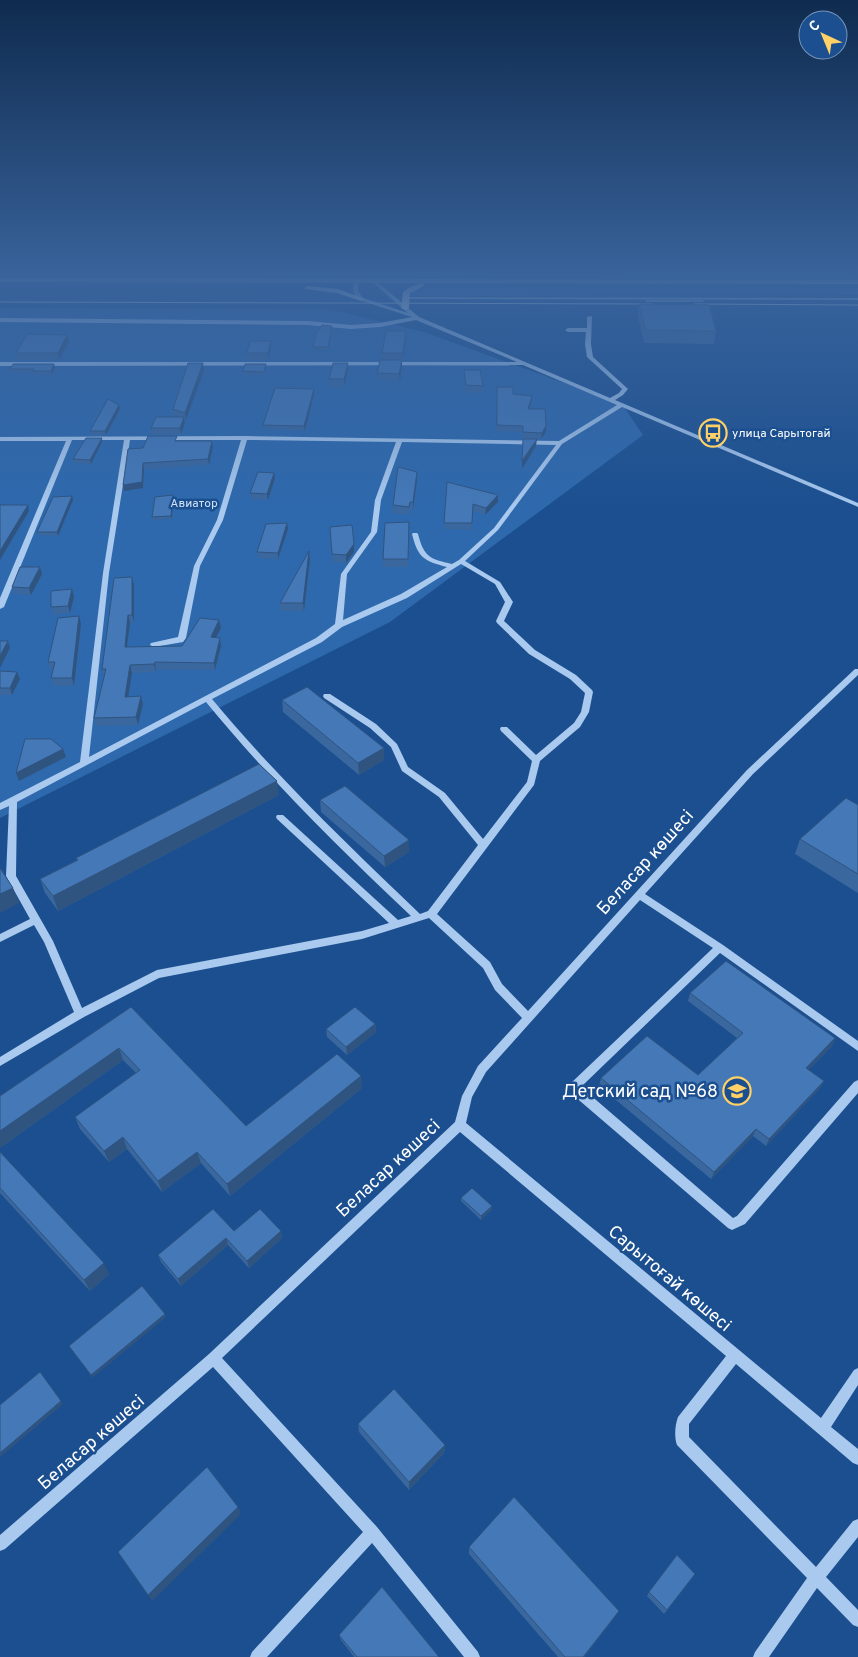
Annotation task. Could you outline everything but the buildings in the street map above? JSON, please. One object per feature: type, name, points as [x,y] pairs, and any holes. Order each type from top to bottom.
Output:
[{"type":"street","points":[[501,354],[858,505]]},
{"type":"street","points":[[590,354],[590,357],[625,389],[622,394],[611,400]]},
{"type":"street","points":[[0,364],[506,366],[524,364]]},
{"type":"street","points":[[0,807],[13,802],[319,640],[339,625],[404,596],[453,566],[496,529],[560,443],[622,404]]},
{"type":"street","points":[[84,764],[106,573],[127,438]]},
{"type":"street","points":[[0,439],[245,438],[560,443]]},
{"type":"street","points":[[154,645],[182,638],[197,566],[220,520],[245,438]]},
{"type":"street","points":[[0,607],[70,440]]},
{"type":"street","points":[[339,625],[344,574],[374,532],[378,500],[399,441]]},
{"type":"street","points":[[415,534],[419,552],[426,558],[453,566]]},
{"type":"street","points":[[0,1062],[80,1014],[157,974],[362,934],[431,914],[531,783],[536,760],[577,725],[585,712],[589,692],[573,677],[532,652],[500,621],[508,602],[498,583],[460,561]]},
{"type":"street","name":"Беласар көшесі","points":[[0,1544],[213,1358],[460,1125],[468,1096],[482,1069],[750,772],[858,671]]},
{"type":"street","points":[[327,696],[373,726],[389,741],[394,746],[405,769],[442,795],[484,845]]},
{"type":"street","points":[[208,699],[238,737],[306,811],[419,918]]},
{"type":"street","points":[[504,729],[536,760]]},
{"type":"street","points":[[13,802],[11,876],[36,920],[80,1014]]},
{"type":"street","points":[[280,817],[398,925]]},
{"type":"street","points":[[639,895],[720,948],[858,1046]]},
{"type":"street","points":[[431,914],[487,965],[498,987],[529,1018]]},
{"type":"street","points":[[0,938],[36,920]]},
{"type":"street","points":[[720,948],[575,1086],[577,1092],[732,1224],[741,1220],[858,1085]]},
{"type":"street","name":"Сарытоғай көшесі","points":[[460,1125],[858,1458]]},
{"type":"street","points":[[735,1355],[683,1422],[682,1440],[858,1620]]},
{"type":"street","points":[[213,1358],[372,1532],[473,1657]]},
{"type":"street","points":[[822,1428],[858,1374]]},
{"type":"street","points":[[760,1657],[817,1576],[858,1526]]},
{"type":"street","points":[[257,1657],[372,1532]]},
{"type":"green space","name":"Авиатор","points":[[0,354],[485,354],[622,404],[643,435],[390,622],[0,818]]},
{"type":"place","name":"улица Сарытогай","points":[[713,433]]},
{"type":"place","name":"Детский сад №68","points":[[737,1091]]}]
